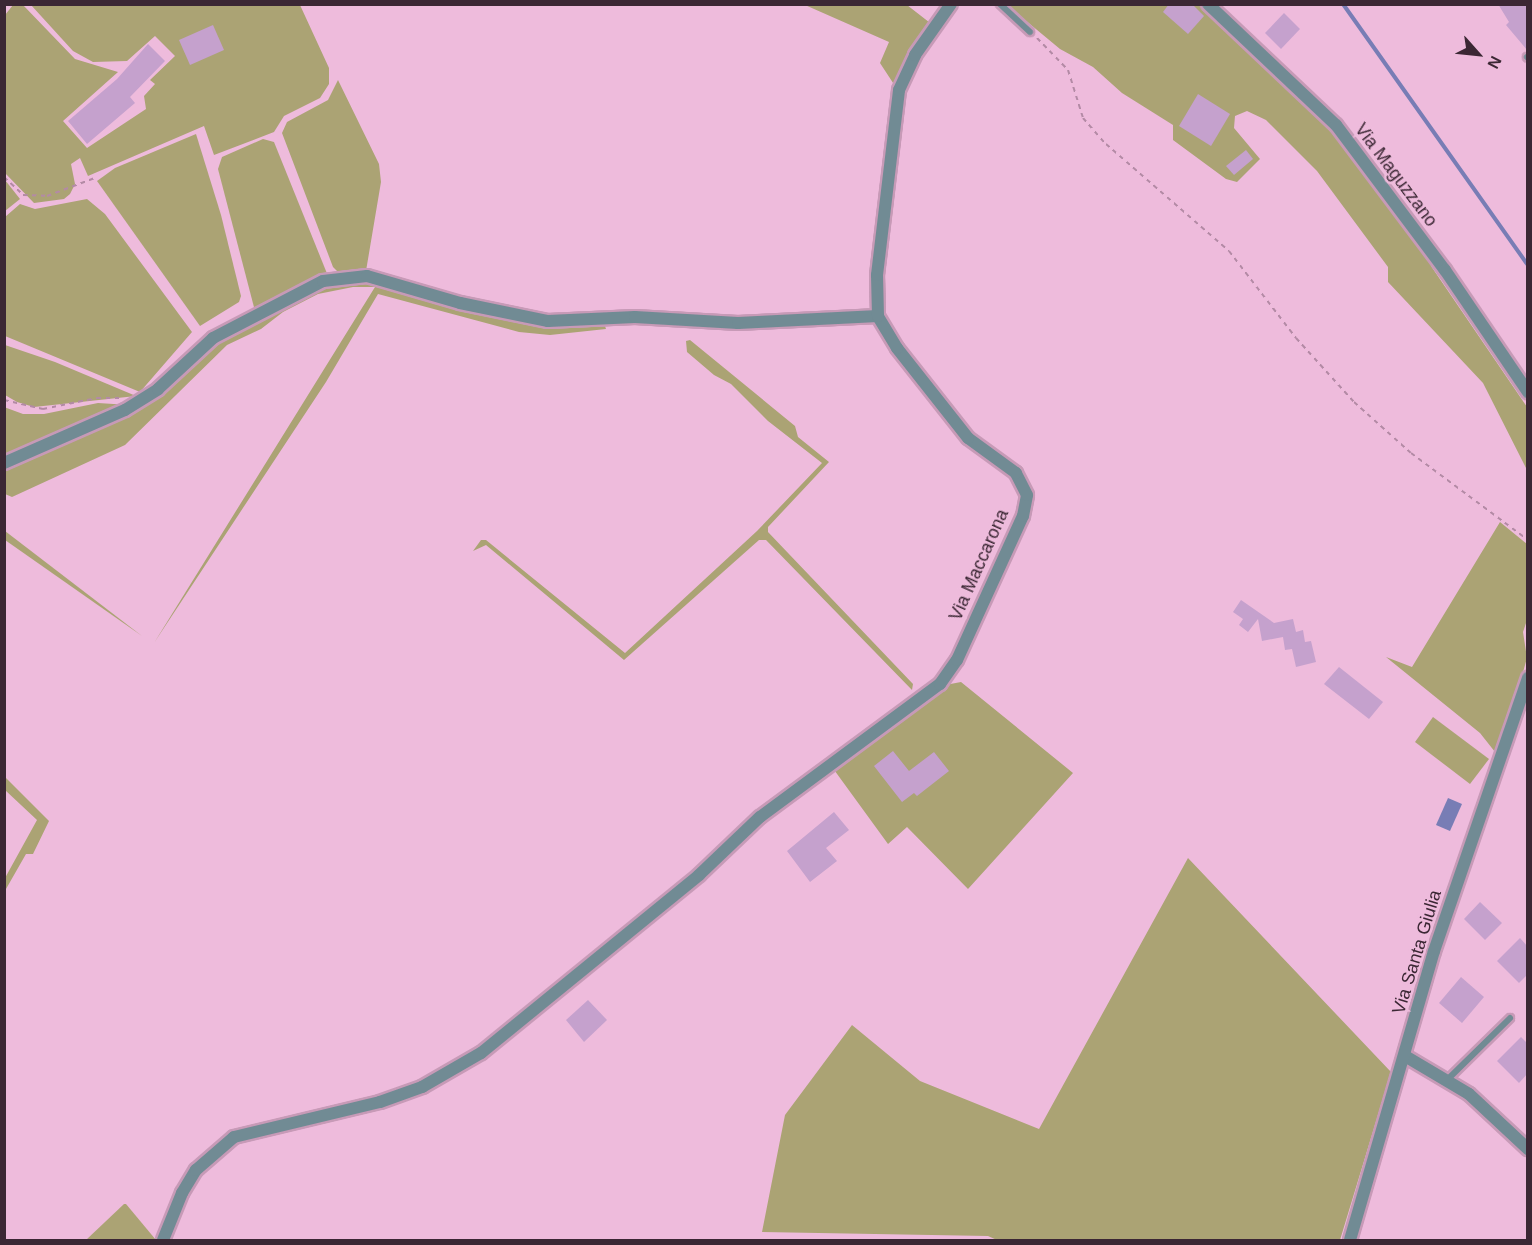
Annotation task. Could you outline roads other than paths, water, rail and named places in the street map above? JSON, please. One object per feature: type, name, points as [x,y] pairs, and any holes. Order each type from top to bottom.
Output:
[{"type":"street","name":"Via Maccarona","points":[[163,1240],[182,1193],[196,1170],[234,1137],[380,1102],[422,1087],[481,1053],[699,875],[760,817],[940,684],[957,660],[1023,516],[1027,495],[1016,473],[968,438],[897,348],[878,316],[877,275],[898,90],[915,55],[951,4]]},
{"type":"street","name":"Via Maguzzano","points":[[1208,4],[1336,125],[1445,270],[1527,393]]},
{"type":"street","points":[[4,463],[125,410],[158,389],[213,338],[323,281],[367,276],[460,303],[548,321],[635,317],[738,322],[878,316]]},
{"type":"street","name":"Via Santa Giulia","points":[[1350,1240],[1434,951],[1527,678]]},
{"type":"street","points":[[1405,1056],[1448,1079],[1492,1112],[1527,1149]]},
{"type":"lane","points":[[1000,4],[1030,32]]},
{"type":"lane","points":[[1448,1079],[1510,1018]]},
{"type":"water","points":[[1448,798],[1462,804],[1450,831],[1436,825]]},
{"type":"waterway","points":[[1343,4],[1528,265]]}]
